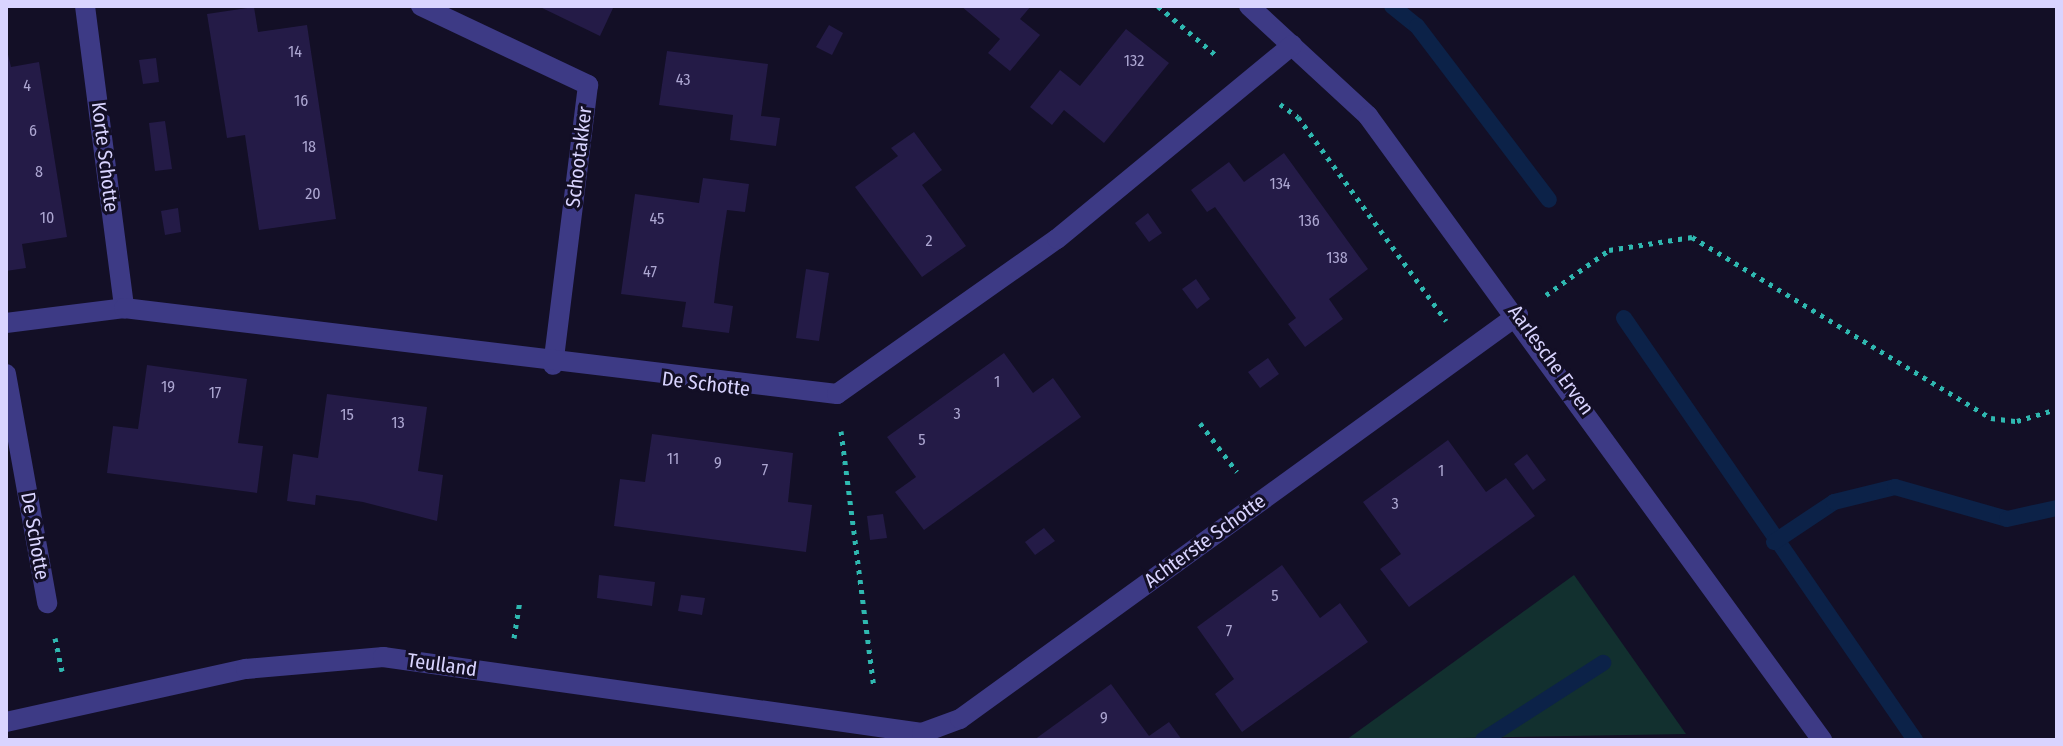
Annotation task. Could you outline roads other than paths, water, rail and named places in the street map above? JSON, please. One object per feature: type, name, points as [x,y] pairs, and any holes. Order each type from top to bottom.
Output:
[{"type":"street","name":"Korte Schotte","points":[[85,6],[124,308]]},
{"type":"street","name":"Schootakker","points":[[421,6],[588,85],[553,365]]},
{"type":"street","name":"Aarlesche Erven","points":[[1249,6],[1368,116],[1518,315],[1822,740]]},
{"type":"street","name":"De Schotte","points":[[6,323],[124,308],[553,365],[837,394],[1057,239],[1292,45]]},
{"type":"street","name":"Achterste Schotte","points":[[879,730],[922,733],[960,719],[1518,315]]},
{"type":"street","name":"De Schotte","points":[[6,374],[47,603]]},
{"type":"street","name":"Teulland","points":[[6,722],[246,669],[383,657],[879,730]]},
{"type":"waterway","points":[[1392,6],[1417,26],[1549,200]]},
{"type":"waterway","points":[[1624,318],[1915,740]]},
{"type":"waterway","points":[[1774,542],[1834,502],[1895,487],[2007,519],[2057,508]]},
{"type":"waterway","points":[[1483,740],[1603,663]]}]
